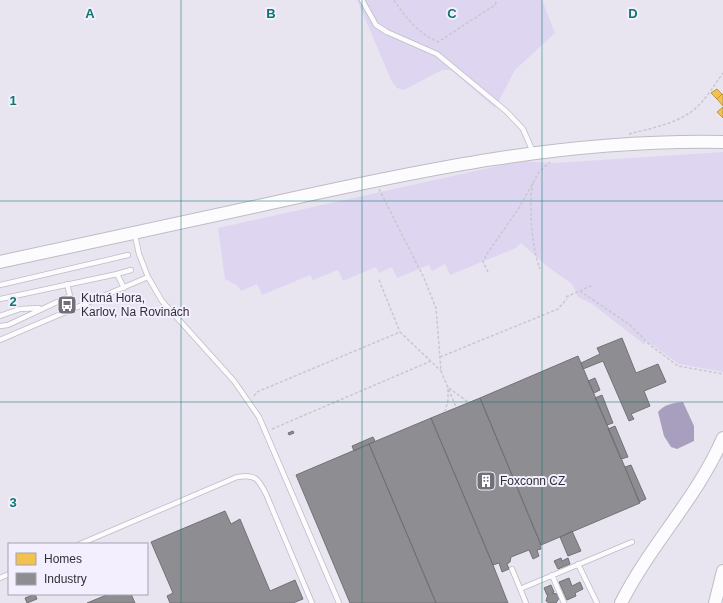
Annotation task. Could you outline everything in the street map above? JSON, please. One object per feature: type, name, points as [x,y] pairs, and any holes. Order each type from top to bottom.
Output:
[{"type":"main road","points":[[0,262],[409,172],[533,152],[655,142],[723,142]]},
{"type":"main road","points":[[621,603],[654,548],[690,498],[714,459],[723,438]]},
{"type":"main road","points":[[715,603],[723,571]]},
{"type":"lane","points":[[362,0],[376,25],[387,32],[437,54],[506,111],[523,129],[533,152]]},
{"type":"lane","points":[[134,233],[139,254],[148,277],[162,301],[236,384],[259,417],[339,603]]},
{"type":"lane","points":[[0,285],[128,256]]},
{"type":"lane","points":[[0,299],[131,270]]},
{"type":"lane","points":[[117,274],[124,288]]},
{"type":"lane","points":[[0,340],[148,277]]},
{"type":"lane","points":[[0,326],[8,325],[70,296],[68,284]]},
{"type":"lane","points":[[0,316],[20,309],[44,307]]},
{"type":"lane","points":[[82,543],[237,477],[250,475],[257,479],[266,494],[312,603]]},
{"type":"lane","points":[[520,589],[632,542]]},
{"type":"lane","points":[[578,564],[597,603]]},
{"type":"lane","points":[[512,569],[526,603]]},
{"type":"lane","points":[[552,575],[564,603]]},
{"type":"path","points":[[394,0],[407,19],[427,37],[438,42],[496,5],[497,0]]},
{"type":"path","points":[[632,133],[674,121],[687,115],[698,106],[723,73]]},
{"type":"path","points":[[488,272],[483,262],[486,255],[519,208],[542,168],[551,161]]},
{"type":"path","points":[[534,181],[532,229],[536,259],[540,269]]},
{"type":"path","points":[[379,189],[424,278],[436,308],[441,371],[456,407]]},
{"type":"path","points":[[379,280],[400,332],[441,371]]},
{"type":"path","points":[[440,357],[558,309],[566,298],[593,285]]},
{"type":"path","points":[[580,291],[630,325],[650,345],[678,366],[723,374]]},
{"type":"path","points":[[254,396],[257,392],[400,332]]},
{"type":"path","points":[[272,429],[431,361]]},
{"type":"path","points":[[448,387],[468,402]]},
{"type":"path","points":[[445,412],[448,400],[448,387]]},
{"type":"shaded area","points":[[357,0],[542,0],[555,33],[515,70],[495,108],[451,70],[442,70],[404,90],[397,88],[392,82]]},
{"type":"shaded area","points":[[723,152],[723,372],[679,364],[645,340],[645,345],[592,304],[578,297],[572,284],[548,267],[521,243],[516,248],[450,275],[445,264],[432,271],[429,265],[397,278],[392,267],[379,273],[376,267],[343,281],[338,270],[313,280],[310,275],[262,295],[257,284],[241,291],[238,286],[225,279],[218,228],[520,161],[554,163]]},
{"type":"shaded area","points":[[683,402],[694,426],[694,441],[677,449],[671,447],[664,436],[658,412],[673,403]]},
{"type":"building: Homes","points":[[717,89],[722,94],[717,99],[711,93]]},
{"type":"building: Homes","points":[[722,94],[723,95],[723,106],[717,99]]},
{"type":"building: Homes","points":[[723,107],[723,118],[717,112]]},
{"type":"building: Industry","points":[[622,338],[636,373],[658,364],[666,382],[644,391],[650,406],[631,414],[634,419],[629,421],[603,361],[583,369],[581,363],[600,354],[597,348]]},
{"type":"building: Industry","points":[[578,356],[640,503],[541,545],[480,398]]},
{"type":"building: Industry","points":[[595,378],[600,390],[594,393],[588,381]]},
{"type":"building: Industry","points":[[602,395],[613,423],[607,425],[595,398]]},
{"type":"building: Industry","name":"Foxconn CZ","points":[[480,398],[541,545],[541,549],[537,550],[539,556],[533,559],[529,550],[511,557],[510,562],[507,564],[509,569],[502,572],[499,563],[493,565],[431,418]]},
{"type":"building: Industry","points":[[431,418],[508,603],[436,603],[369,444]]},
{"type":"building: Industry","points":[[615,426],[628,457],[621,459],[608,429]]},
{"type":"building: Industry","points":[[293,431],[294,433],[289,435],[288,433]]},
{"type":"building: Industry","points":[[373,437],[375,441],[354,451],[352,446]]},
{"type":"building: Industry","points":[[369,444],[436,603],[350,603],[296,475]]},
{"type":"building: Industry","points":[[631,465],[646,499],[639,502],[625,467]]},
{"type":"building: Industry","points":[[225,511],[231,524],[240,519],[270,591],[295,580],[303,599],[293,603],[170,603],[167,596],[173,593],[151,542]]},
{"type":"building: Industry","points":[[572,531],[581,551],[568,556],[560,537]]},
{"type":"building: Industry","points":[[561,558],[562,561],[568,558],[570,564],[558,569],[554,561]]},
{"type":"building: Industry","points":[[569,578],[572,586],[580,582],[583,589],[575,593],[576,596],[567,600],[559,582]]},
{"type":"building: Industry","points":[[551,585],[554,592],[552,593],[557,594],[559,598],[556,603],[549,603],[546,601],[548,594],[547,595],[544,588]]},
{"type":"building: Industry","points":[[35,595],[37,599],[27,603],[25,598]]},
{"type":"building: Industry","points":[[107,595],[131,595],[135,603],[87,603]]},
{"type":"place","name":"Kutná Hora, Karlov, Na Rovinách","points":[[67,305]]},
{"type":"place","name":"Foxconn CZ","points":[[486,481]]}]
